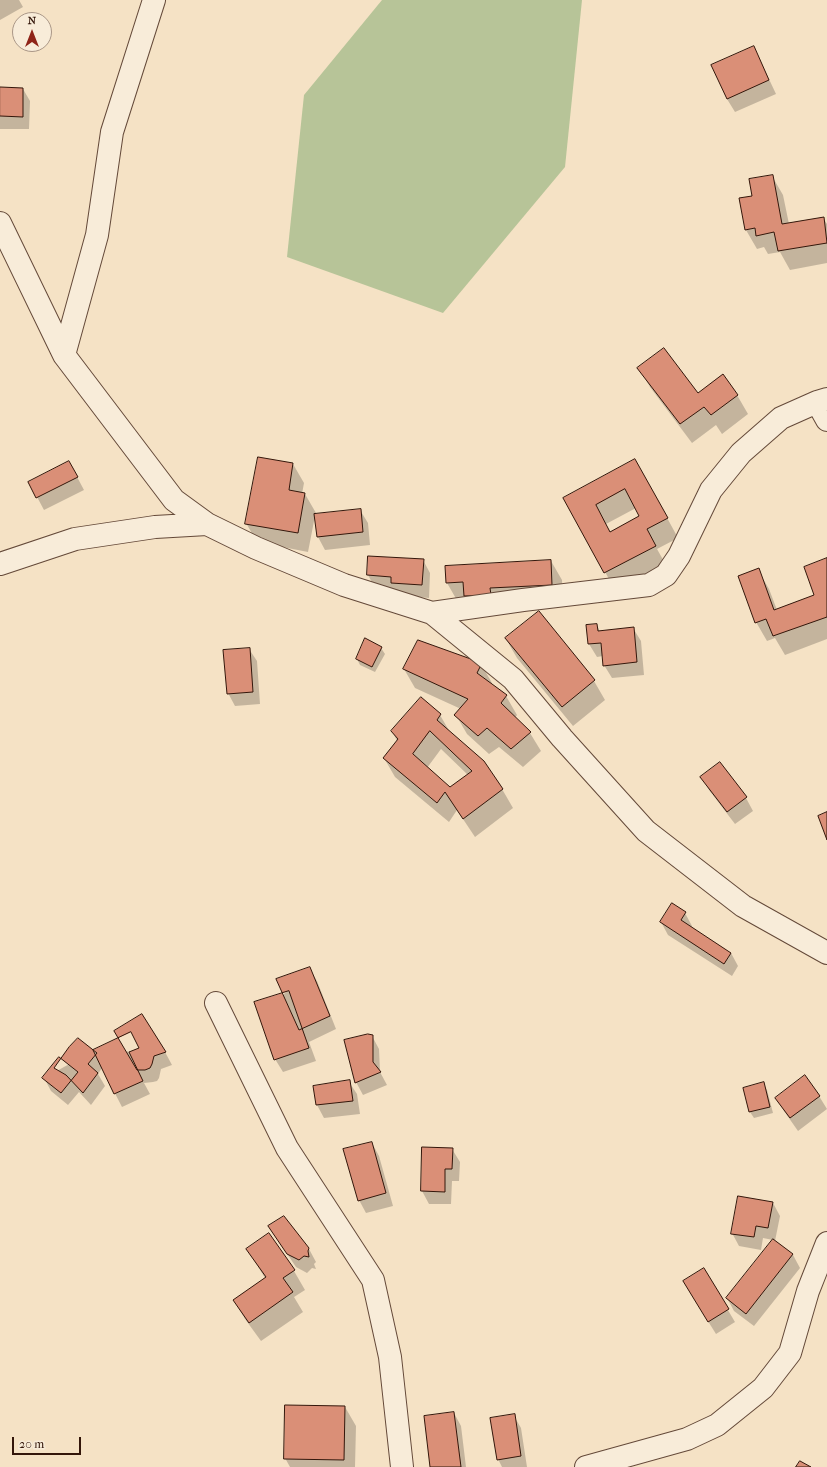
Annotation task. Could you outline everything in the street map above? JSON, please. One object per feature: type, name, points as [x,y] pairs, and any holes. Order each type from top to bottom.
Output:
[{"type":"street","points":[[64,355],[97,235],[112,132],[154,0]]},
{"type":"street","points":[[0,223],[64,355],[174,500],[208,524],[256,548],[344,585],[432,613],[513,679],[562,738],[646,832],[743,906],[827,954]]},
{"type":"street","points":[[432,613],[648,585],[666,574],[679,556],[710,490],[741,452],[781,418],[824,407]]},
{"type":"street","points":[[0,564],[75,539],[155,527],[208,524]]},
{"type":"street","points":[[216,1003],[287,1148],[373,1280],[390,1358],[402,1467]]},
{"type":"street","points":[[586,1467],[687,1439],[717,1425],[763,1388],[790,1353],[808,1291],[827,1243]]},
{"type":"green space","points":[[382,0],[582,0],[565,167],[443,313],[287,257],[304,95]]},
{"type":"building","points":[[754,46],[769,80],[727,99],[711,65]]},
{"type":"building","points":[[0,87],[23,88],[23,117],[0,116]]},
{"type":"building","points":[[773,175],[782,224],[824,217],[827,243],[778,251],[774,232],[756,236],[755,228],[745,230],[739,198],[752,196],[749,179]]},
{"type":"building","points":[[664,348],[698,393],[723,374],[738,395],[711,415],[704,407],[680,424],[637,368]]},
{"type":"building","points":[[258,457],[293,463],[289,490],[305,493],[298,533],[245,524]]},
{"type":"building","points":[[635,459],[668,518],[647,529],[656,546],[604,573],[563,498]],"holes":[[[625,489],[639,516],[610,532],[596,505]]]},
{"type":"building","points":[[69,461],[78,477],[36,498],[28,482]]},
{"type":"building","points":[[361,509],[363,532],[317,537],[314,514]]},
{"type":"building","points":[[368,556],[424,559],[422,585],[391,583],[391,577],[367,575]]},
{"type":"building","points":[[827,558],[827,617],[773,636],[766,619],[755,623],[738,576],[759,568],[774,610],[814,595],[804,567]]},
{"type":"building","points":[[551,560],[552,585],[490,588],[491,595],[464,596],[463,582],[446,583],[445,566]]},
{"type":"building","points":[[539,611],[595,680],[562,707],[505,638]]},
{"type":"building","points":[[597,624],[598,631],[634,627],[637,662],[603,666],[601,643],[588,644],[586,625]]},
{"type":"building","points":[[365,638],[382,647],[372,667],[356,659]]},
{"type":"building","points":[[418,640],[482,663],[477,673],[507,695],[501,703],[531,732],[511,749],[487,728],[478,736],[454,715],[468,699],[403,669]]},
{"type":"building","points":[[250,648],[253,692],[227,694],[223,650]]},
{"type":"building","points":[[421,697],[441,714],[437,720],[484,761],[503,789],[463,819],[445,792],[437,803],[383,758],[398,739],[391,731]],"holes":[[[430,731],[472,771],[450,787],[413,754]]]},
{"type":"building","points":[[720,762],[747,797],[727,812],[700,777]]},
{"type":"building","points":[[827,812],[827,840],[818,816]]},
{"type":"building","points":[[672,903],[686,912],[681,920],[731,953],[724,964],[660,922]]},
{"type":"building","points":[[310,967],[330,1016],[299,1030],[276,979]]},
{"type":"building","points":[[289,991],[309,1048],[274,1060],[254,1002]]},
{"type":"building","points":[[142,1014],[166,1052],[154,1056],[150,1068],[145,1070],[137,1070],[114,1031]]},
{"type":"building","points":[[131,1032],[139,1048],[129,1052],[143,1081],[114,1094],[93,1050]]},
{"type":"building","points":[[368,1034],[373,1035],[373,1062],[381,1072],[355,1083],[344,1040]]},
{"type":"building","points":[[78,1038],[97,1053],[88,1064],[98,1073],[83,1093],[66,1075],[54,1068],[69,1047]]},
{"type":"building","points":[[59,1057],[78,1072],[61,1093],[42,1078]]},
{"type":"building","points":[[805,1075],[820,1096],[790,1118],[775,1098]]},
{"type":"building","points":[[350,1080],[353,1101],[316,1105],[313,1086]]},
{"type":"building","points":[[764,1082],[770,1107],[749,1112],[743,1088]]},
{"type":"building","points":[[372,1142],[386,1193],[358,1201],[343,1149]]},
{"type":"building","points":[[422,1147],[453,1148],[452,1169],[445,1169],[445,1192],[421,1191]]},
{"type":"building","points":[[738,1196],[773,1202],[768,1228],[756,1226],[754,1237],[731,1234]]},
{"type":"building","points":[[284,1216],[309,1248],[309,1257],[304,1256],[299,1260],[287,1254],[268,1226]]},
{"type":"building","points":[[269,1233],[295,1270],[283,1278],[293,1292],[249,1323],[233,1300],[266,1277],[246,1249]]},
{"type":"building","points":[[773,1239],[793,1254],[746,1314],[726,1298]]},
{"type":"building","points":[[704,1268],[729,1309],[708,1322],[683,1281]]},
{"type":"building","points":[[285,1405],[345,1406],[344,1460],[284,1459]]},
{"type":"building","points":[[454,1412],[461,1467],[430,1467],[424,1416]]},
{"type":"building","points":[[515,1414],[521,1456],[497,1460],[490,1418]]},
{"type":"building","points":[[800,1461],[811,1467],[796,1467]]}]
